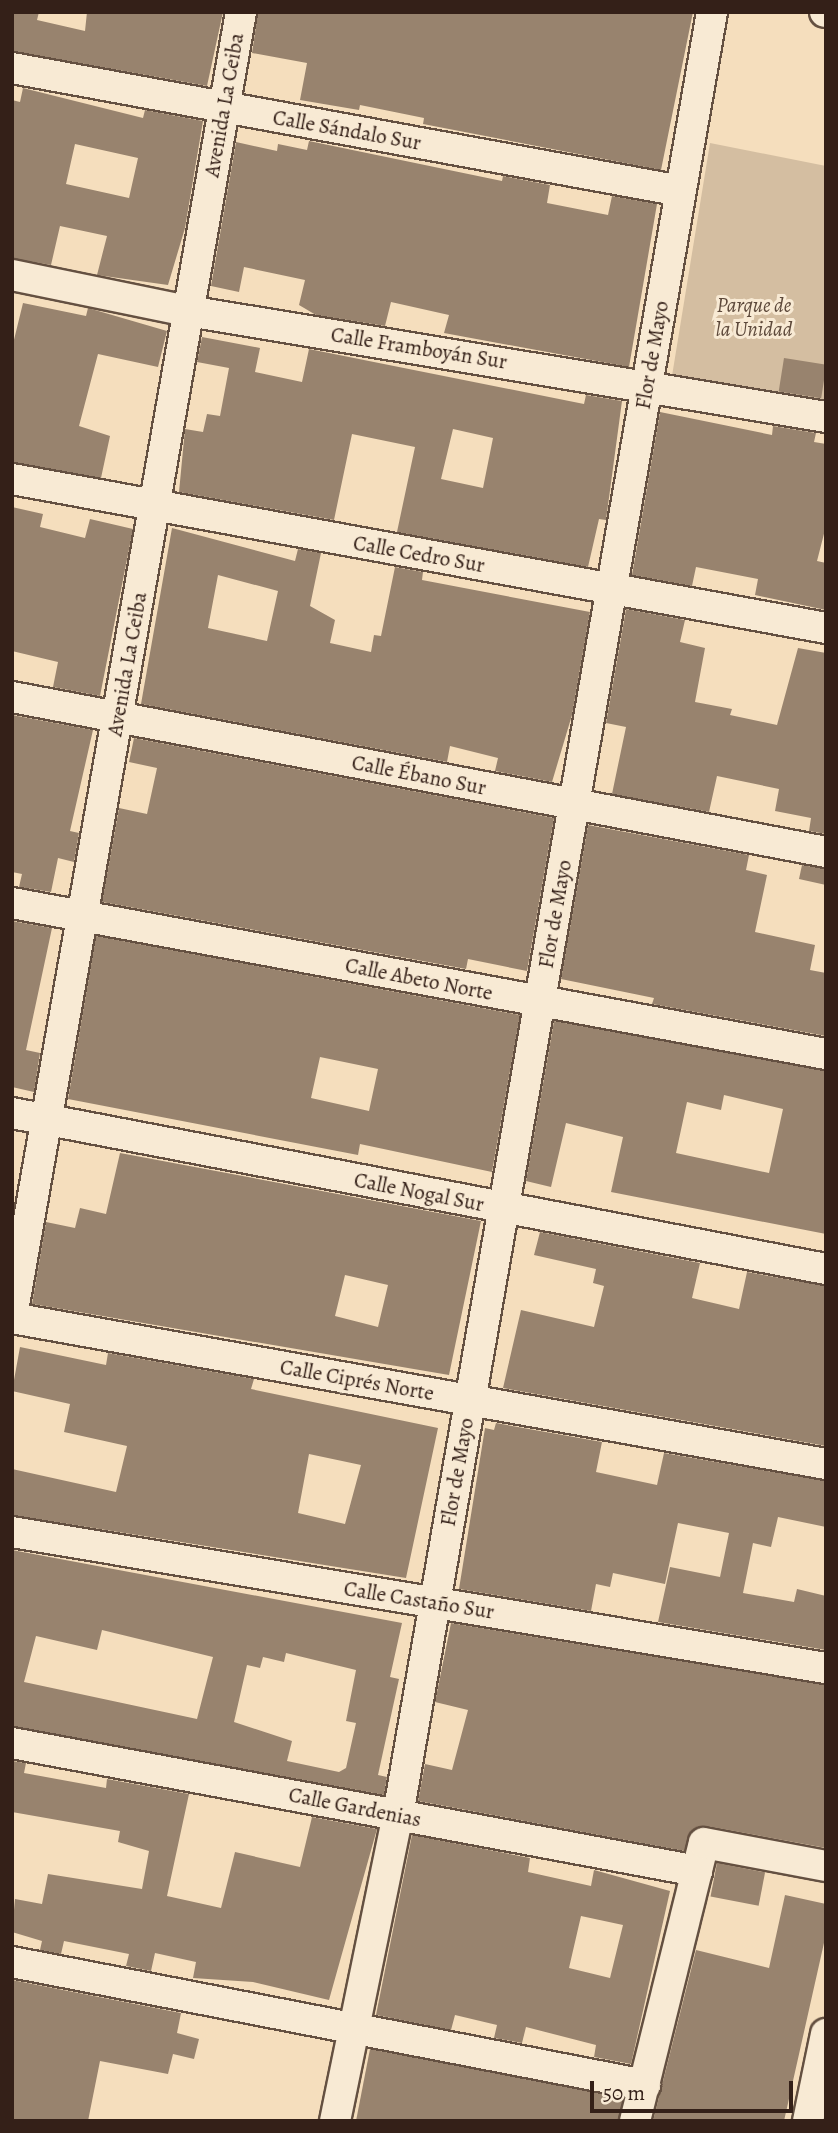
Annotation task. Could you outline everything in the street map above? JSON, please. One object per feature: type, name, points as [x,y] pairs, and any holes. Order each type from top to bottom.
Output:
[{"type":"street","name":"Avenida La Ceiba","points":[[12,1317],[241,12]]},
{"type":"street","name":"Flor de Mayo","points":[[335,2121],[398,1815],[712,12]]},
{"type":"street","name":"Calle Sándalo Sur","points":[[12,68],[681,191]]},
{"type":"street","name":"Calle Framboyán Sur","points":[[12,275],[188,311],[647,384],[826,417]]},
{"type":"street","name":"Calle Cedro Sur","points":[[12,480],[826,628]]},
{"type":"street","name":"Calle Ébano Sur","points":[[12,697],[826,852]]},
{"type":"street","name":"Calle Abeto Norte","points":[[12,903],[826,1054]]},
{"type":"street","name":"Calle Nogal Sur","points":[[12,1113],[826,1269]]},
{"type":"street","name":"Calle Ciprés Norte","points":[[12,1317],[826,1464]]},
{"type":"street","name":"Calle Castaño Sur","points":[[12,1532],[826,1668]]},
{"type":"street","name":"Calle Gardenias","points":[[12,1743],[398,1815],[700,1857],[826,1866]]},
{"type":"street","points":[[635,2121],[700,1857]]},
{"type":"street","points":[[12,1962],[645,2085]]},
{"type":"street","points":[[807,2121],[823,2065],[826,2034]]},
{"type":"green space","name":"Parque de la Unidad","points":[[710,143],[826,166],[826,404],[672,376]]},
{"type":"building","points":[[12,12],[39,12],[37,20],[85,31],[87,12],[223,12],[207,86],[12,51]]},
{"type":"building","points":[[258,12],[693,12],[661,170],[423,124],[424,118],[360,105],[359,110],[300,100],[307,63],[252,53]]},
{"type":"building","points":[[23,88],[143,118],[145,110],[203,121],[185,228],[168,285],[97,275],[107,236],[60,226],[51,265],[12,258],[12,100],[20,102]],"holes":[[[75,144],[138,158],[129,198],[66,184]]]},
{"type":"building","points":[[309,141],[502,181],[503,176],[550,185],[547,203],[608,215],[612,196],[657,204],[629,367],[444,333],[449,315],[391,302],[385,326],[316,315],[299,305],[305,280],[244,267],[239,292],[211,286],[236,142],[277,151],[278,144],[307,150]]},
{"type":"building","points":[[23,303],[86,316],[88,308],[167,331],[158,367],[98,354],[79,426],[110,436],[101,478],[12,462],[12,348]]},
{"type":"building","points":[[202,337],[260,348],[255,372],[302,382],[309,349],[584,404],[586,395],[622,401],[606,520],[599,519],[588,567],[397,532],[415,447],[352,434],[334,520],[179,492],[185,429],[203,432],[207,414],[220,416],[229,368],[197,362]],"holes":[[[453,429],[493,438],[483,488],[441,479]]]},
{"type":"building","points":[[784,358],[826,365],[821,398],[779,392]]},
{"type":"building","points":[[660,412],[772,435],[773,426],[816,433],[814,442],[826,444],[826,526],[817,561],[826,563],[826,610],[755,595],[758,579],[696,567],[692,586],[632,575]]},
{"type":"building","points":[[12,507],[43,514],[40,527],[85,538],[90,519],[133,529],[100,696],[53,687],[58,662],[12,651]]},
{"type":"building","points":[[172,528],[295,561],[298,549],[321,553],[310,606],[335,620],[330,643],[371,652],[374,635],[381,636],[395,567],[423,572],[422,580],[590,612],[572,715],[552,782],[495,771],[498,758],[450,746],[447,762],[141,704]],"holes":[[[218,575],[278,591],[267,641],[208,628]]]},
{"type":"building","points":[[626,609],[685,620],[680,642],[705,648],[695,702],[732,709],[730,715],[777,725],[798,648],[826,653],[826,834],[809,831],[811,818],[775,811],[779,789],[717,776],[709,812],[612,794],[626,727],[606,723]]},
{"type":"building","points":[[12,715],[93,730],[70,831],[79,833],[74,862],[58,858],[51,892],[19,887],[22,874],[12,872]]},
{"type":"building","points":[[134,738],[554,818],[527,971],[468,959],[466,969],[102,902],[119,808],[147,814],[157,768],[129,762]]},
{"type":"building","points":[[588,825],[749,855],[746,870],[767,875],[755,932],[815,945],[810,970],[826,973],[826,1036],[652,1004],[654,998],[561,979]]},
{"type":"building","points":[[802,865],[826,869],[826,885],[799,879]]},
{"type":"building","points":[[12,921],[52,928],[26,1050],[40,1053],[34,1092],[12,1087]]},
{"type":"building","points":[[96,936],[520,1015],[492,1172],[360,1144],[358,1155],[68,1099]],"holes":[[[320,1057],[378,1069],[369,1111],[311,1098]]]},
{"type":"building","points":[[554,1021],[826,1071],[826,1234],[611,1192],[623,1137],[566,1123],[551,1187],[526,1181]],"holes":[[[724,1095],[783,1109],[769,1173],[676,1153],[687,1102],[721,1110]]]},
{"type":"building","points":[[120,1153],[481,1221],[449,1375],[32,1304],[46,1222],[75,1228],[80,1208],[106,1214]],"holes":[[[345,1275],[388,1285],[378,1327],[335,1316]]]},
{"type":"building","points":[[540,1232],[700,1263],[692,1298],[739,1309],[747,1272],[826,1286],[826,1446],[503,1388],[521,1310],[594,1327],[604,1286],[593,1283],[596,1269],[534,1255]]},
{"type":"building","points":[[20,1347],[106,1365],[108,1353],[254,1379],[251,1389],[438,1428],[406,1578],[12,1515],[12,1469],[116,1492],[127,1446],[64,1432],[70,1404],[12,1391]],"holes":[[[309,1454],[361,1465],[345,1524],[298,1513]]]},
{"type":"building","points":[[496,1423],[602,1442],[596,1472],[657,1485],[664,1453],[826,1481],[826,1527],[778,1517],[771,1547],[753,1543],[743,1593],[794,1602],[797,1589],[826,1596],[826,1650],[658,1622],[670,1567],[720,1577],[729,1533],[678,1523],[665,1584],[613,1573],[610,1587],[596,1584],[591,1611],[459,1589],[485,1428],[494,1430]]},
{"type":"building","points":[[12,1550],[402,1623],[390,1677],[399,1679],[378,1775],[387,1777],[384,1795],[12,1726]],"holes":[[[102,1630],[213,1657],[197,1719],[24,1682],[36,1636],[97,1650]],[[286,1653],[356,1670],[346,1721],[356,1723],[346,1768],[339,1772],[287,1761],[292,1741],[234,1722],[247,1665],[260,1668],[263,1657],[284,1662]]]},
{"type":"building","points":[[451,1623],[826,1685],[826,1848],[707,1826],[691,1832],[684,1851],[418,1801],[425,1764],[452,1770],[468,1710],[435,1702]]},
{"type":"building","points":[[12,1761],[26,1763],[24,1773],[106,1788],[107,1779],[189,1794],[167,1896],[221,1908],[235,1852],[300,1867],[312,1817],[377,1829],[329,2000],[253,1982],[193,1978],[196,1962],[155,1953],[151,1971],[126,1966],[129,1954],[64,1941],[61,1954],[40,1950],[42,1941],[12,1932],[15,1899],[42,1904],[48,1874],[142,1889],[149,1851],[118,1842],[120,1831],[12,1812]]},
{"type":"building","points":[[412,1835],[530,1858],[528,1872],[591,1886],[594,1870],[670,1891],[631,2064],[594,2057],[596,2045],[526,2027],[522,2043],[494,2038],[497,2025],[455,2015],[451,2030],[376,2015]],"holes":[[[581,1916],[623,1925],[610,1978],[569,1968]]]},
{"type":"building","points":[[717,1863],[765,1872],[759,1906],[711,1896]]},
{"type":"building","points":[[785,1895],[826,1904],[826,1934],[784,2121],[653,2121],[696,1950],[769,1968]]},
{"type":"building","points":[[12,1980],[181,2013],[177,2033],[199,2039],[194,2059],[173,2054],[168,2074],[100,2061],[88,2121],[12,2121]]},
{"type":"building","points":[[370,2049],[623,2098],[618,2121],[356,2121]]}]
